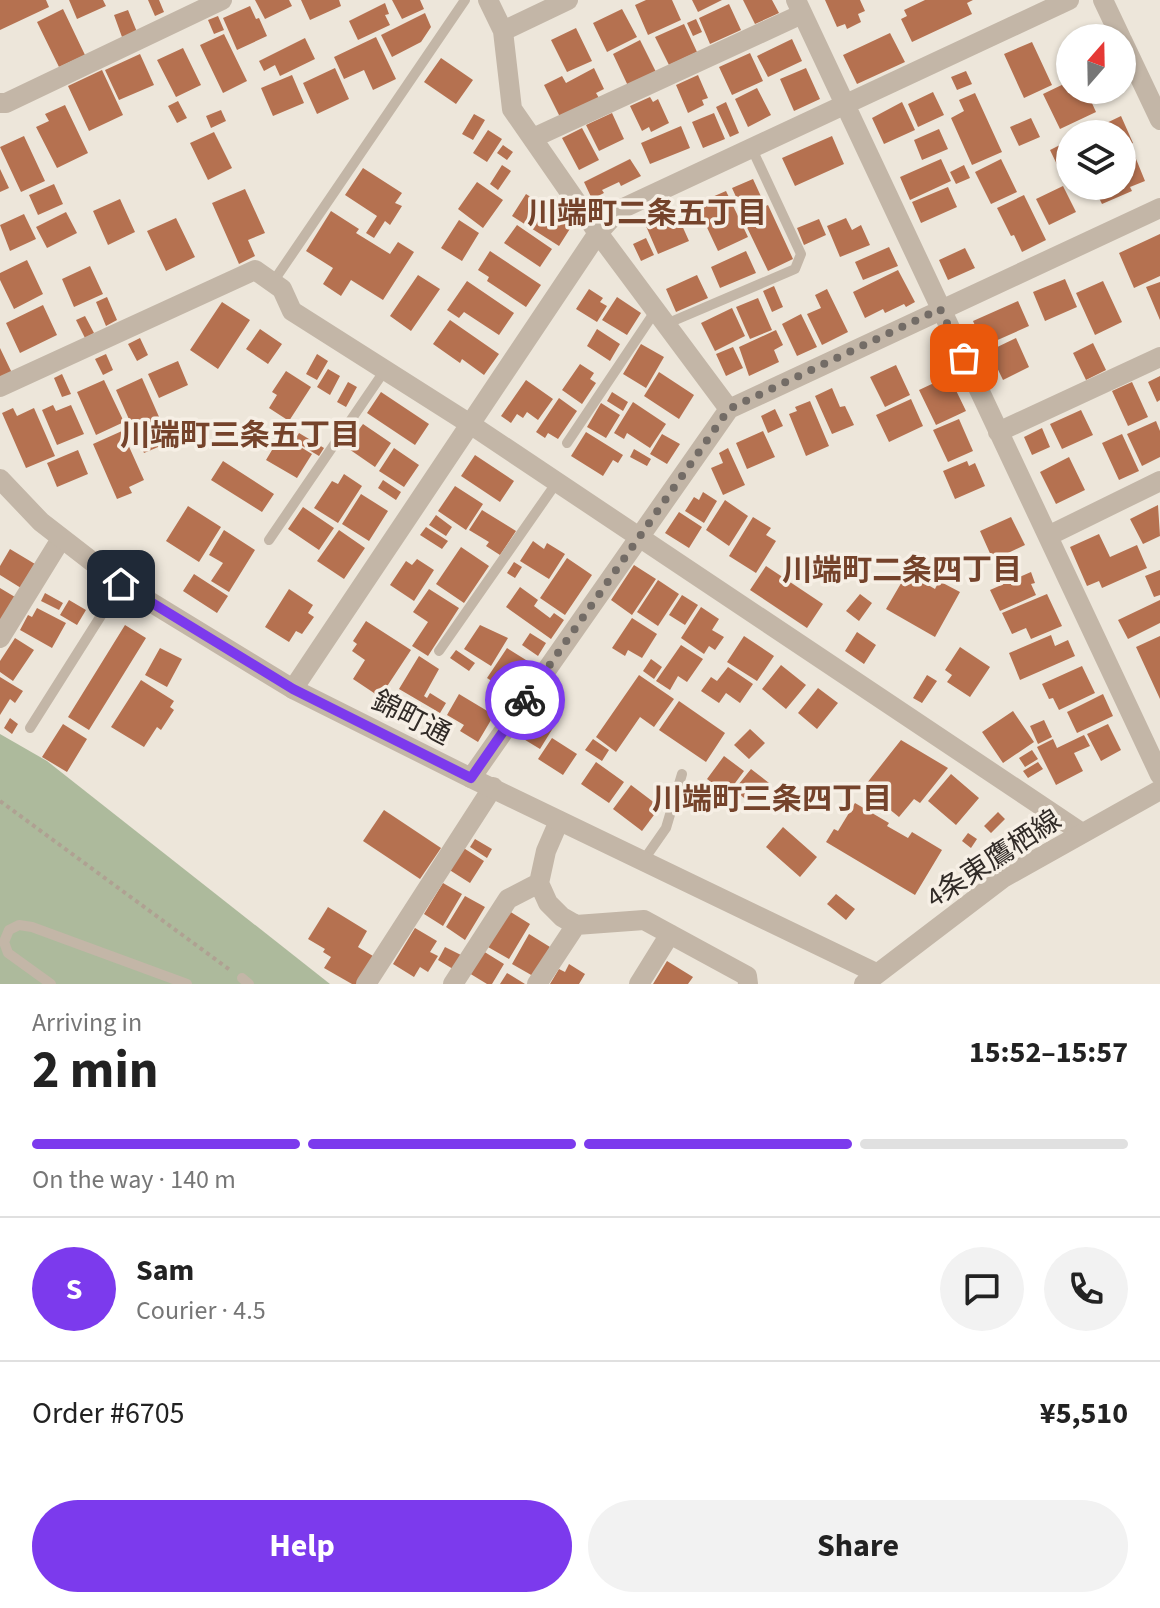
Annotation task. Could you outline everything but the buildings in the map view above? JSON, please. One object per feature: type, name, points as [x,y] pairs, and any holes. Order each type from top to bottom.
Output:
[{"type":"street","points":[[0,103],[6,103],[222,0]]},
{"type":"street","points":[[488,0],[503,31],[512,109],[598,233],[729,409]]},
{"type":"street","points":[[503,31],[568,0]]},
{"type":"street","points":[[293,689],[598,233],[619,210],[1069,0]]},
{"type":"street","points":[[1103,0],[1115,24]]},
{"type":"street","points":[[533,138],[799,7],[1160,775]]},
{"type":"street","points":[[1136,69],[1160,120]]},
{"type":"street","points":[[471,778],[637,536],[729,409],[1160,208]]},
{"type":"street","points":[[0,387],[255,270],[282,289],[292,311],[470,424],[1082,833]]},
{"type":"street","points":[[998,432],[1160,357]]},
{"type":"street","points":[[1048,536],[1160,481]]},
{"type":"street","name":"錦町通","points":[[2,485],[61,539],[121,584],[293,689],[878,980]]},
{"type":"street","points":[[0,638],[61,539]]},
{"type":"street","points":[[366,984],[493,787]]},
{"type":"street","name":"4条東鷹栖線","points":[[878,980],[1003,878],[1160,790]]},
{"type":"street","points":[[559,821],[546,851],[539,883],[548,903],[562,917],[576,925],[644,920],[747,976],[748,984]]},
{"type":"street","points":[[453,984],[508,899],[539,883]]},
{"type":"street","points":[[537,984],[576,925]]},
{"type":"street","points":[[639,984],[670,934]]},
{"type":"lane","points":[[273,282],[465,0]]},
{"type":"lane","points":[[567,443],[661,317],[795,269],[801,254],[752,149]]},
{"type":"lane","points":[[269,540],[385,369]]},
{"type":"lane","points":[[439,651],[557,482]]},
{"type":"lane","points":[[30,728],[121,584]]},
{"type":"lane","points":[[643,861],[666,828],[682,774]]},
{"type":"lane","points":[[51,984],[8,953],[4,942],[9,930],[19,925],[32,927],[187,984]]},
{"type":"path","points":[[0,801],[245,981]]},
{"type":"green space","points":[[0,734],[47,761],[330,984],[0,984]]},
{"type":"way so far","points":[[525,700],[637,536],[729,409],[940,309],[964,358]]},
{"type":"district","name":"川端町二条五丁目","points":[[647,213]]},
{"type":"district","name":"川端町三条五丁目","points":[[240,435]]},
{"type":"district","name":"川端町二条四丁目","points":[[902,570]]},
{"type":"district","name":"川端町三条四丁目","points":[[772,799]]},
{"type":"route","points":[[121,584],[293,689],[471,778],[525,700]]}]
